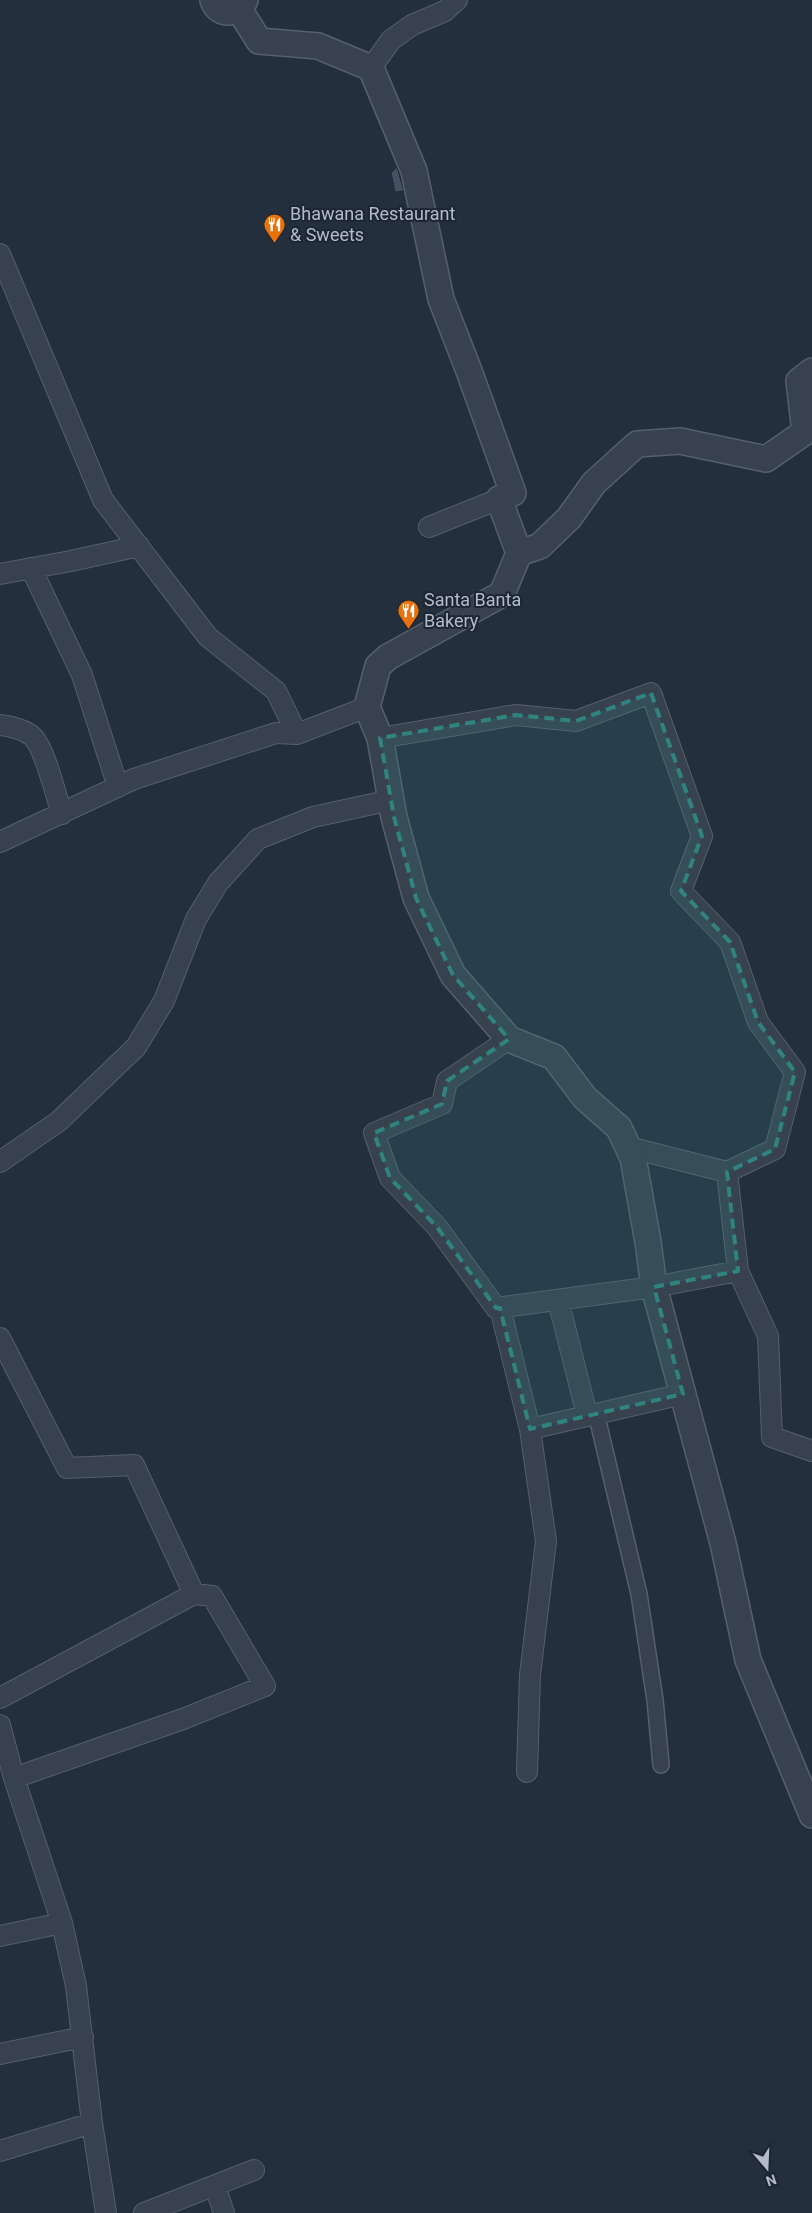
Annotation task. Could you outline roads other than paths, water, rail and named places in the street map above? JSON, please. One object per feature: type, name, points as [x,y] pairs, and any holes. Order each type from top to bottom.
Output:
[{"type":"street","points":[[213,0],[218,8],[223,11],[234,12],[242,4],[259,41],[318,46],[371,68],[414,171],[441,299],[513,493],[428,527]]},
{"type":"street","points":[[371,68],[391,40],[412,25],[445,11],[456,0]]},
{"type":"street","points":[[0,254],[103,500],[208,637],[276,691],[297,734]]},
{"type":"street","points":[[519,553],[540,546],[569,518],[594,483],[637,444],[680,441],[766,459],[808,437],[800,381],[812,371]]},
{"type":"street","points":[[499,499],[519,553],[502,594],[388,657],[378,666],[367,707],[380,738],[391,800],[416,898],[453,975],[509,1039],[554,1057],[585,1098],[619,1128],[633,1158],[654,1287],[723,1543],[748,1660],[812,1815]]},
{"type":"street","points":[[0,574],[139,546]]},
{"type":"street","points":[[31,568],[82,675],[118,787]]},
{"type":"street","points":[[380,738],[516,715],[576,720],[651,693],[702,836],[681,891],[730,942],[758,1022],[804,1068],[775,1149],[726,1172],[628,1147]]},
{"type":"street","points":[[0,842],[134,779],[276,733],[297,734],[367,707]]},
{"type":"street","points":[[0,725],[11,726],[33,736],[42,753],[62,814]]},
{"type":"street","points":[[0,1162],[59,1121],[136,1047],[164,1001],[200,912],[218,883],[258,839],[313,817],[391,800]]},
{"type":"street","points":[[509,1039],[447,1081],[442,1104],[374,1134],[390,1178],[438,1227],[496,1308],[654,1287],[738,1272]]},
{"type":"street","points":[[726,1172],[738,1272],[768,1336],[772,1437],[812,1451]]},
{"type":"street","points":[[558,1300],[592,1414],[639,1594],[655,1700],[660,1765]]},
{"type":"street","points":[[500,1308],[530,1428],[546,1541],[530,1675],[527,1772]]},
{"type":"street","points":[[0,1338],[66,1468],[134,1464],[194,1594]]},
{"type":"street","points":[[530,1428],[683,1394]]},
{"type":"street","points":[[0,1698],[194,1594],[212,1596],[265,1686],[183,1719],[14,1778]]},
{"type":"street","points":[[0,1725],[14,1778],[62,1922],[76,1986],[92,2123],[106,2213]]},
{"type":"street","points":[[0,1936],[62,1922]]},
{"type":"street","points":[[0,2054],[83,2037]]},
{"type":"street","points":[[0,2151],[92,2123]]},
{"type":"street","points":[[144,2213],[254,2170]]},
{"type":"street","points":[[215,2186],[224,2213]]},
{"type":"place","name":"Bhawana Restaurant & Sweets","points":[[274,243]]},
{"type":"place","name":"Santa Banta Bakery","points":[[408,629]]}]
